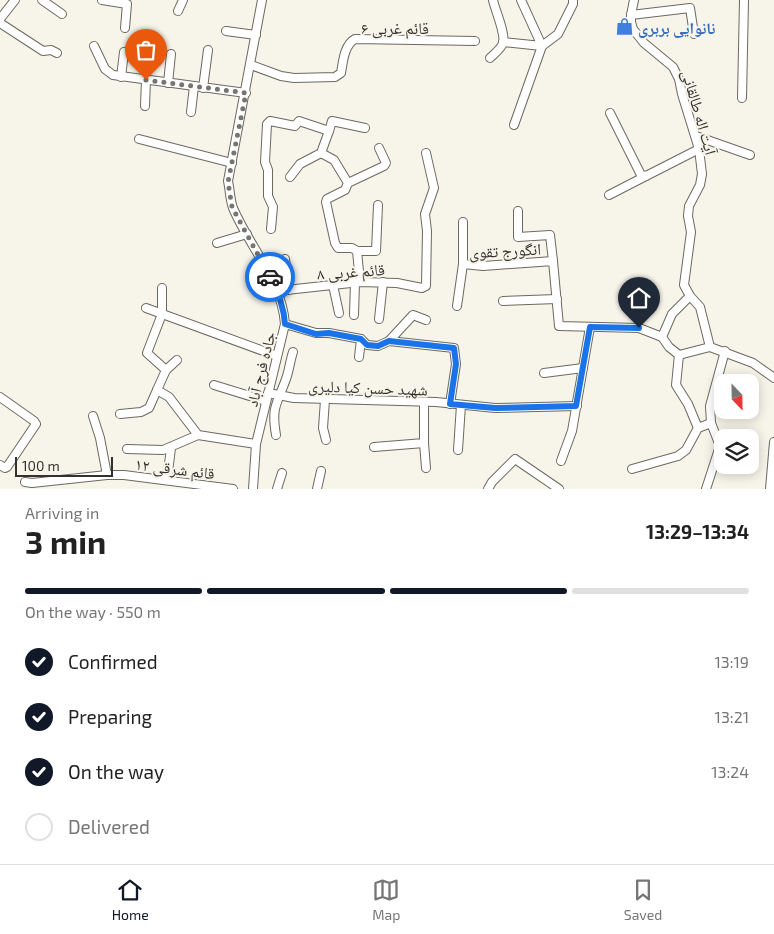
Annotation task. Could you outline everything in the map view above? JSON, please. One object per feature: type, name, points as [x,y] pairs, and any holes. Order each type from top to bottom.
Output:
[{"type":"street","points":[[0,19],[15,0]]},
{"type":"street","points":[[42,0],[62,14]]},
{"type":"street","points":[[102,0],[127,4],[125,28]]},
{"type":"street","points":[[178,11],[183,0]]},
{"type":"street","name":"جاده فرج آباد","points":[[253,489],[256,444],[285,324],[284,311],[277,291],[232,207],[228,182],[262,0]]},
{"type":"street","points":[[490,58],[500,49],[504,42],[492,0]]},
{"type":"street","points":[[521,0],[542,46]]},
{"type":"street","points":[[514,125],[542,46],[558,34],[573,0]]},
{"type":"street","points":[[634,0],[631,14],[690,8],[694,34]]},
{"type":"street","points":[[742,98],[744,0]]},
{"type":"street","name":"آیت اله طالقانی","points":[[631,14],[633,29],[644,43],[673,67],[679,79],[696,136],[702,174],[700,185],[689,206],[688,216],[691,232],[684,284],[690,296],[700,307],[710,347]]},
{"type":"street","points":[[0,23],[43,50],[51,50],[57,53]]},
{"type":"street","points":[[226,31],[256,35]]},
{"type":"street","name":"قائم غربی ۶","points":[[251,65],[281,76],[294,78],[336,76],[341,73],[347,49],[351,41],[355,39],[476,41]]},
{"type":"street","points":[[504,42],[542,46]]},
{"type":"street","points":[[94,46],[105,69],[112,75],[246,93]]},
{"type":"street","points":[[191,112],[208,50]]},
{"type":"street","points":[[121,77],[124,52]]},
{"type":"street","points":[[168,83],[171,54]]},
{"type":"street","points":[[145,106],[146,80]]},
{"type":"street","points":[[610,113],[641,175],[646,176]]},
{"type":"street","points":[[272,230],[273,207],[268,196],[268,170],[265,162],[267,124],[270,121],[295,126],[298,121],[329,131]]},
{"type":"street","points":[[290,177],[300,164],[321,153],[332,121],[365,128]]},
{"type":"street","points":[[696,136],[750,155]]},
{"type":"street","points":[[139,139],[232,163]]},
{"type":"street","points":[[378,204],[376,251],[338,248],[335,243],[326,202],[327,199],[345,190],[348,183],[384,166],[386,163],[379,148]]},
{"type":"street","points":[[609,195],[698,149]]},
{"type":"street","points":[[321,153],[334,160],[348,183]]},
{"type":"street","name":"قائم غربی ۸","points":[[277,291],[357,282],[397,283],[422,288],[426,286],[426,214],[434,188],[426,153]]},
{"type":"street","points":[[518,211],[518,237],[550,235],[553,261]]},
{"type":"street","points":[[462,264],[463,222]]},
{"type":"street","points":[[217,243],[247,234]]},
{"type":"street","points":[[354,315],[357,251]]},
{"type":"street","points":[[285,259],[289,290]]},
{"type":"street","name":"انگورج تقوی","points":[[458,306],[462,264],[483,266],[553,261],[559,326],[590,327]]},
{"type":"street","points":[[380,319],[383,282]]},
{"type":"street","points":[[333,285],[339,313]]},
{"type":"street","points":[[162,288],[162,314],[147,353],[166,370]]},
{"type":"street","points":[[662,337],[672,314],[690,296]]},
{"type":"street","points":[[503,300],[557,299]]},
{"type":"street","points":[[146,308],[277,356]]},
{"type":"street","points":[[285,324],[316,334],[329,333],[361,339],[367,345],[378,346],[389,341],[413,315],[426,320]]},
{"type":"street","points":[[561,461],[572,431],[590,327],[639,328],[662,337],[668,347],[679,355]]},
{"type":"street","points":[[359,357],[361,339]]},
{"type":"street","points":[[389,341],[454,348],[456,364],[450,404]]},
{"type":"street","points":[[679,355],[710,347],[753,362],[774,378]]},
{"type":"street","points":[[706,489],[720,446],[711,423],[710,406],[725,351]]},
{"type":"street","points":[[276,435],[274,408],[286,380],[293,352]]},
{"type":"street","points":[[679,355],[676,385],[688,404],[698,428]]},
{"type":"street","points":[[120,414],[141,412],[149,408],[166,370],[178,360]]},
{"type":"street","points":[[544,373],[583,368]]},
{"type":"street","name":"شهید حسن کیا دلیری","points":[[214,385],[267,397],[278,395],[325,400],[354,399],[424,402],[495,408],[576,406]]},
{"type":"street","points":[[157,390],[169,397],[198,435]]},
{"type":"street","points":[[0,397],[36,424],[7,467],[5,468],[0,465]]},
{"type":"street","points":[[325,400],[323,428],[326,440]]},
{"type":"street","points":[[424,402],[426,468]]},
{"type":"street","points":[[458,450],[461,405]]},
{"type":"street","points":[[93,416],[100,438],[107,475]]},
{"type":"street","points":[[632,469],[678,456],[686,450],[698,428],[711,423]]},
{"type":"street","points":[[127,449],[164,450],[198,435],[256,444]]},
{"type":"street","points":[[772,487],[774,442]]},
{"type":"street","points":[[374,447],[424,443]]},
{"type":"street","points":[[167,480],[171,448]]},
{"type":"street","points":[[488,489],[492,482],[515,459],[559,489]]},
{"type":"street","points":[[317,489],[321,471]]},
{"type":"street","points":[[277,489],[282,473]]},
{"type":"street","name":"قائم شرقی ۱۲","points":[[26,482],[32,484],[107,475],[124,475],[232,489]]},
{"type":"way so far","points":[[146,80],[246,93],[228,182],[232,207],[270,277]]},
{"type":"place","name":"نانوایی بربری","points":[[624,27]]},
{"type":"route","points":[[270,277],[284,311],[285,324],[316,334],[329,333],[361,339],[367,345],[378,346],[389,341],[454,348],[456,364],[450,404],[495,408],[576,406],[590,327],[639,328]]}]
